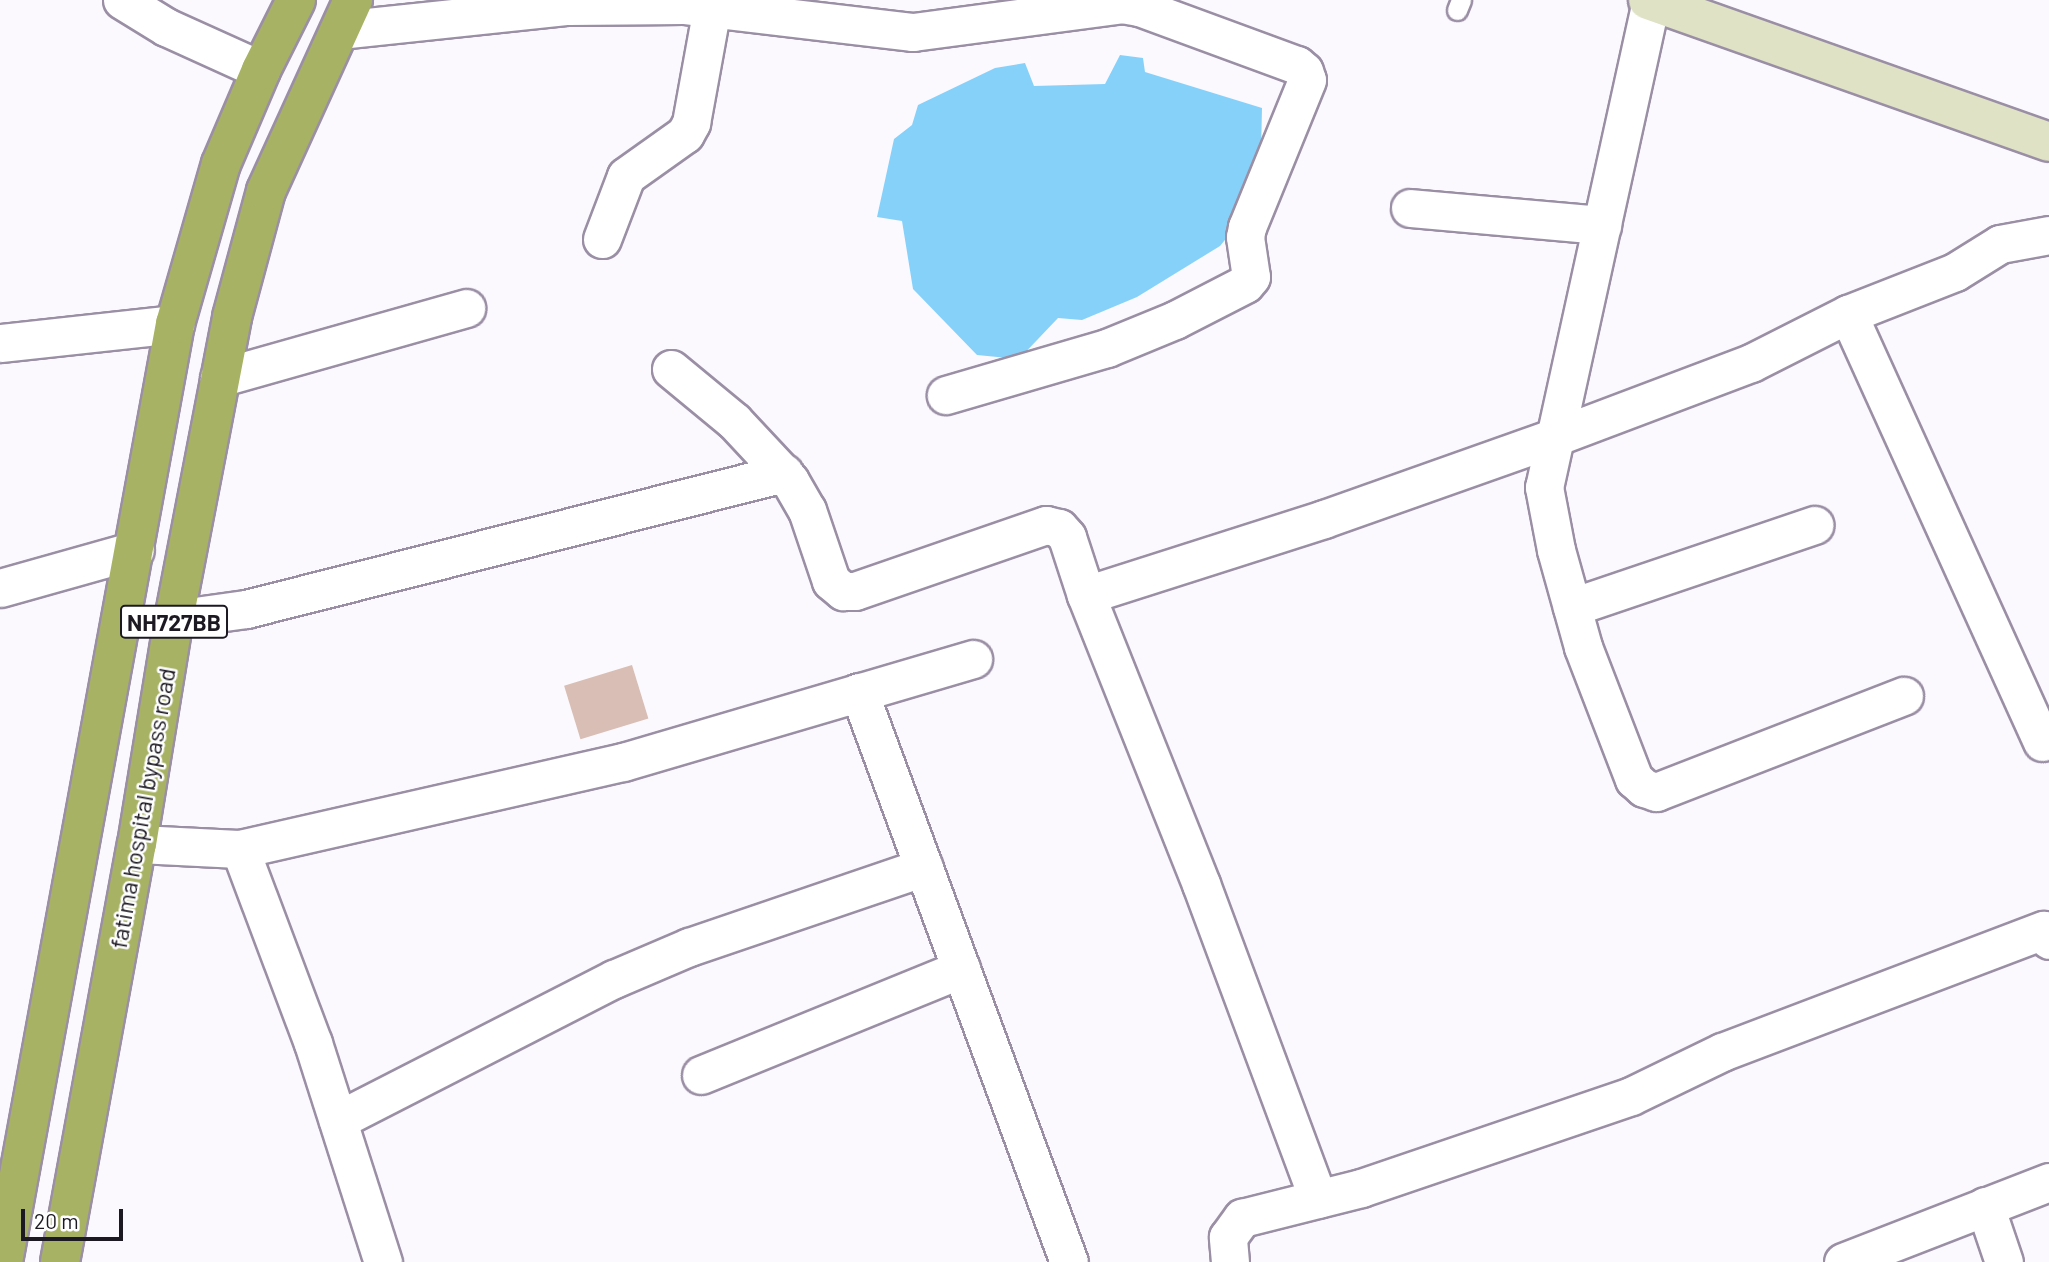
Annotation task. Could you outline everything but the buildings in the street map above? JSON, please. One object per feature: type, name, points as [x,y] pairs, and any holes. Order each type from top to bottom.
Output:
[{"type":"highway","name":"NH727BB","points":[[3,1262],[135,550],[174,324],[221,164],[261,70],[296,0]]},
{"type":"highway","name":"fatima hospital bypass road","points":[[60,1262],[219,378],[266,191],[346,15]]},
{"type":"highway","points":[[51,1003],[106,1013]]},
{"type":"main road","points":[[1650,1],[2049,142]]},
{"type":"street","points":[[1650,1],[1545,487],[1556,550],[1583,647],[1634,779],[1644,789],[1656,792],[1903,696]]},
{"type":"street","points":[[135,4],[261,70]]},
{"type":"street","points":[[346,15],[568,6],[683,5],[913,32],[1122,4],[1297,65],[1304,71],[1307,80],[1247,227],[1245,237],[1251,277],[1245,284],[1175,320],[1107,348],[946,395]]},
{"type":"street","points":[[602,239],[626,176],[685,134],[691,123],[712,8]]},
{"type":"street","points":[[1410,208],[1602,225]]},
{"type":"street","points":[[1086,594],[1324,519],[1555,438],[1751,363],[1848,314],[1955,272],[2000,244],[2049,235]]},
{"type":"street","points":[[219,378],[466,308]]},
{"type":"street","points":[[1848,314],[2042,742]]},
{"type":"street","points":[[0,343],[174,324]]},
{"type":"street","points":[[671,369],[734,421],[784,473],[807,510],[831,581],[843,591],[855,592],[1046,525],[1059,528],[1067,537],[1086,594],[1201,884],[1318,1199]]},
{"type":"street","points":[[174,619],[246,609],[784,473]]},
{"type":"street","points":[[1572,607],[1814,525]]},
{"type":"street","points":[[0,588],[135,550]]},
{"type":"street","points":[[137,844],[240,849],[623,762],[973,659]]},
{"type":"street","points":[[859,692],[1069,1262]]},
{"type":"street","points":[[240,849],[313,1043],[383,1262]]},
{"type":"street","points":[[338,1120],[614,979],[689,947],[924,867]]},
{"type":"street","points":[[1230,1262],[1228,1237],[1242,1218],[1361,1188],[1631,1096],[1722,1052],[2047,932]]},
{"type":"street","points":[[701,1075],[961,969]]},
{"type":"street","points":[[1843,1262],[2049,1182]]},
{"type":"street","points":[[1985,1206],[2004,1262]]},
{"type":"water","points":[[1120,55],[1143,58],[1145,72],[1262,108],[1260,197],[1220,246],[1137,297],[1082,320],[1058,318],[1019,359],[977,355],[913,289],[902,221],[877,217],[894,139],[912,125],[918,105],[995,68],[1025,63],[1034,86],[1105,84]]}]
